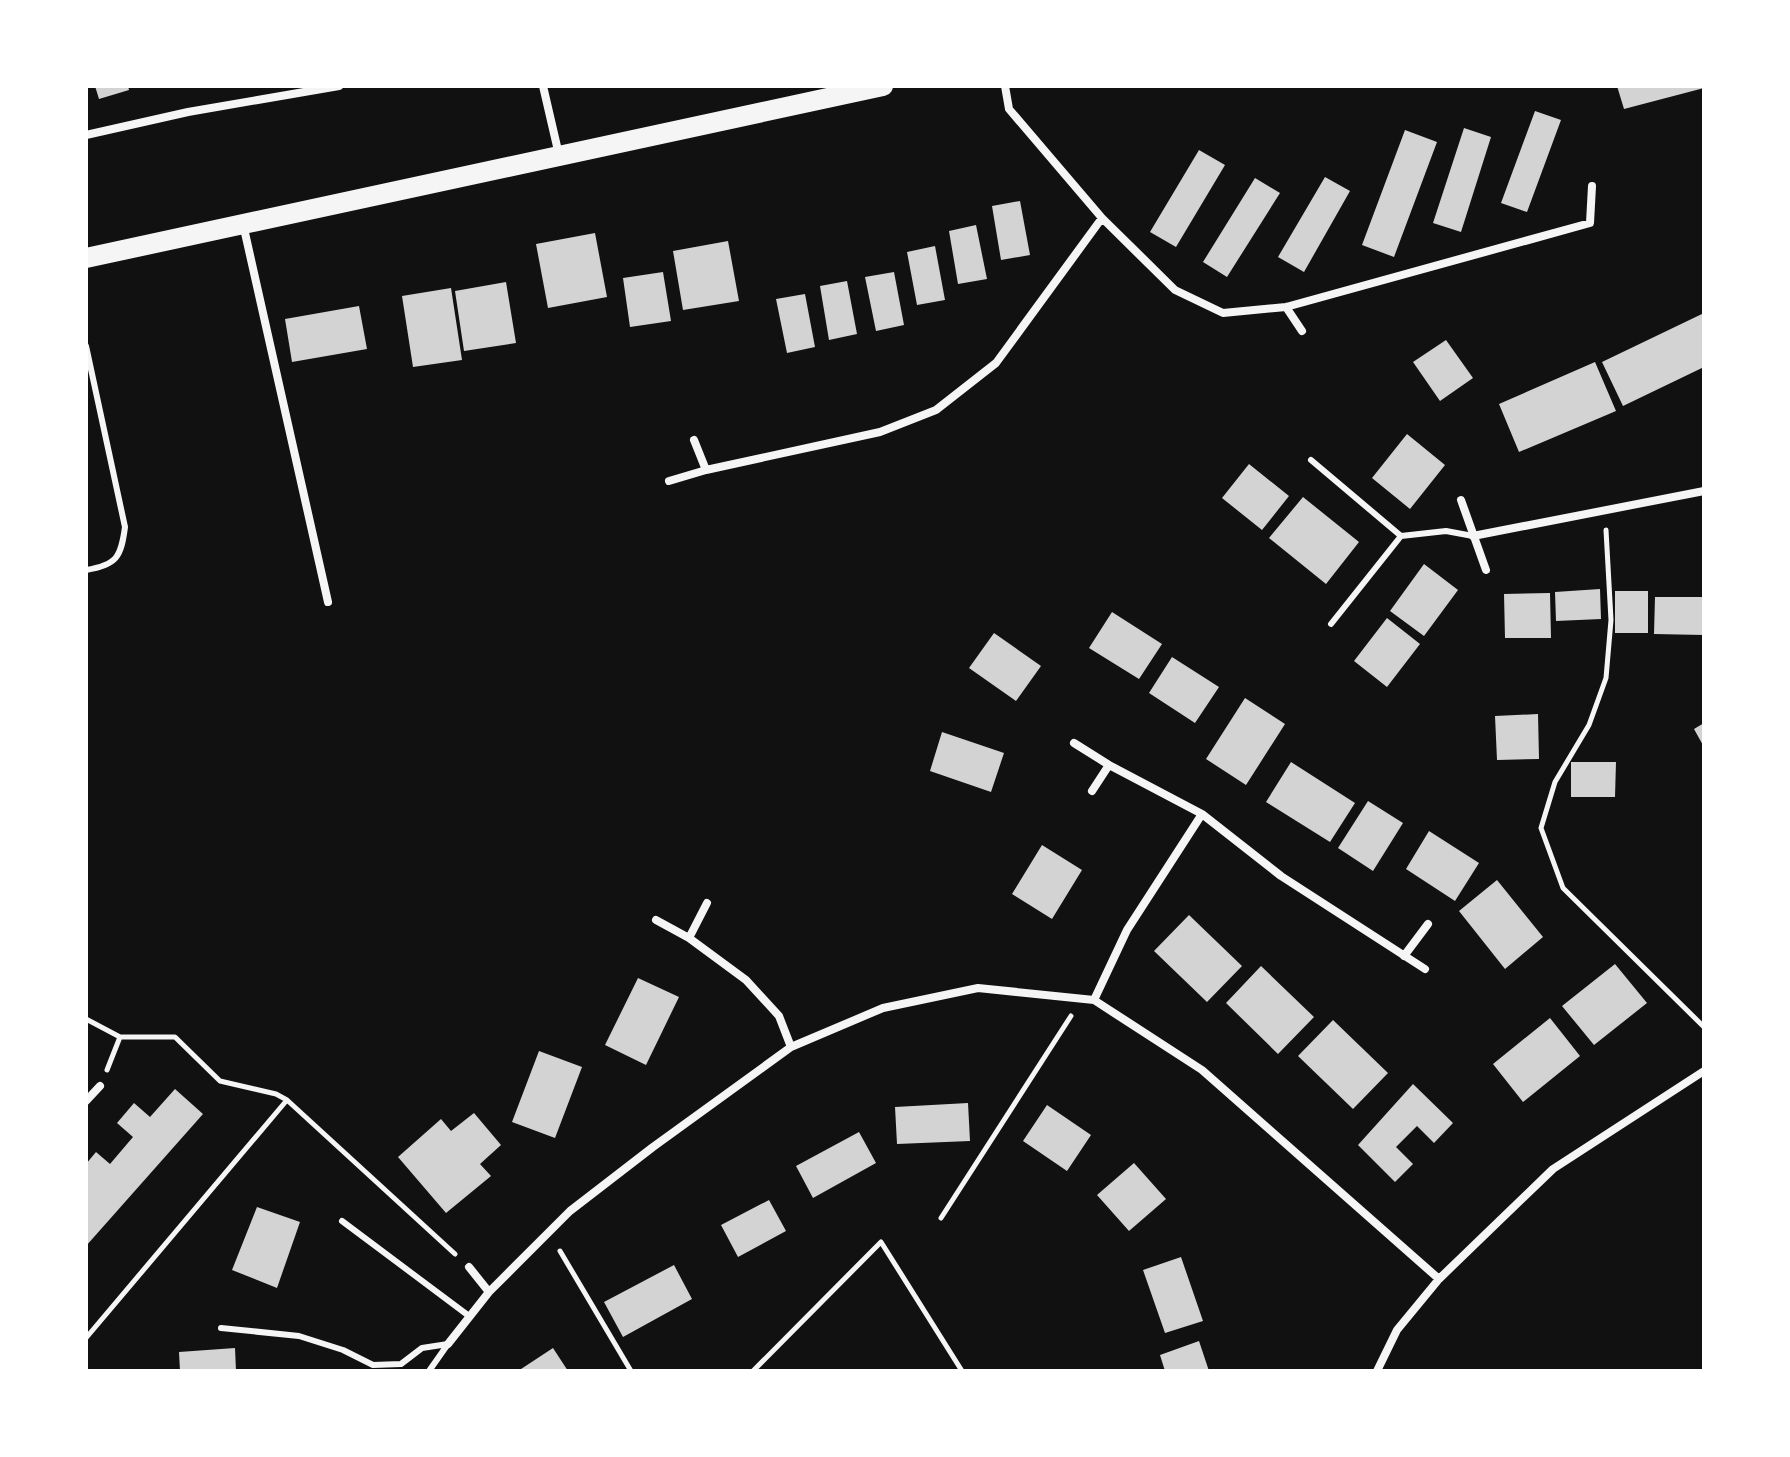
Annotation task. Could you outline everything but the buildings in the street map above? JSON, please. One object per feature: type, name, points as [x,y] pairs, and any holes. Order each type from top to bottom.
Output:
[{"type":"main road","points":[[86,258],[883,86]]},
{"type":"street","points":[[86,135],[188,112],[339,86]]},
{"type":"street","points":[[543,86],[559,156]]},
{"type":"street","points":[[1005,86],[1009,109],[1102,218],[1175,290],[1223,313],[1286,307],[1590,223],[1592,186]]},
{"type":"street","points":[[669,481],[880,432],[936,410],[996,363],[1102,218]]},
{"type":"street","points":[[243,224],[328,602]]},
{"type":"street","points":[[1286,307],[1302,331]]},
{"type":"street","points":[[694,440],[706,470]]},
{"type":"street","points":[[1473,536],[1704,491]]},
{"type":"street","points":[[1461,500],[1486,570]]},
{"type":"street","points":[[1074,743],[1202,814],[1281,876],[1425,969]]},
{"type":"street","points":[[1092,791],[1109,765]]},
{"type":"street","points":[[1094,1000],[1127,930],[1202,814]]},
{"type":"street","points":[[689,938],[707,903]]},
{"type":"street","points":[[656,920],[689,938],[746,980],[779,1016],[791,1047]]},
{"type":"street","points":[[1404,956],[1428,924]]},
{"type":"street","points":[[448,1344],[489,1292],[570,1211],[791,1047],[883,1008],[978,988],[1094,1000],[1202,1070],[1439,1279]]},
{"type":"street","points":[[1377,1371],[1397,1330],[1439,1279],[1553,1169],[1704,1071]]},
{"type":"street","points":[[86,1101],[100,1086]]},
{"type":"street","points":[[469,1267],[489,1292]]},
{"type":"lane","points":[[86,346],[125,527],[122,552],[107,566],[86,570]]},
{"type":"lane","points":[[1311,460],[1401,536]]},
{"type":"lane","points":[[1331,624],[1401,536],[1446,531],[1473,536]]},
{"type":"lane","points":[[342,1221],[469,1316]]},
{"type":"lane","points":[[221,1328],[299,1336],[343,1350],[373,1365],[401,1364],[422,1348],[448,1344]]},
{"type":"lane","points":[[429,1371],[448,1344]]},
{"type":"path","points":[[1605,511],[1611,620],[1606,678],[1589,725],[1555,782],[1541,828],[1563,888],[1704,1027]]},
{"type":"path","points":[[941,1218],[1083,999]]},
{"type":"path","points":[[86,1019],[120,1037],[175,1037],[220,1081],[276,1094],[287,1100],[469,1267]]},
{"type":"path","points":[[100,1086],[120,1037]]},
{"type":"path","points":[[86,1338],[287,1100]]},
{"type":"path","points":[[549,1233],[631,1371]]},
{"type":"path","points":[[753,1371],[881,1242],[962,1371]]}]
